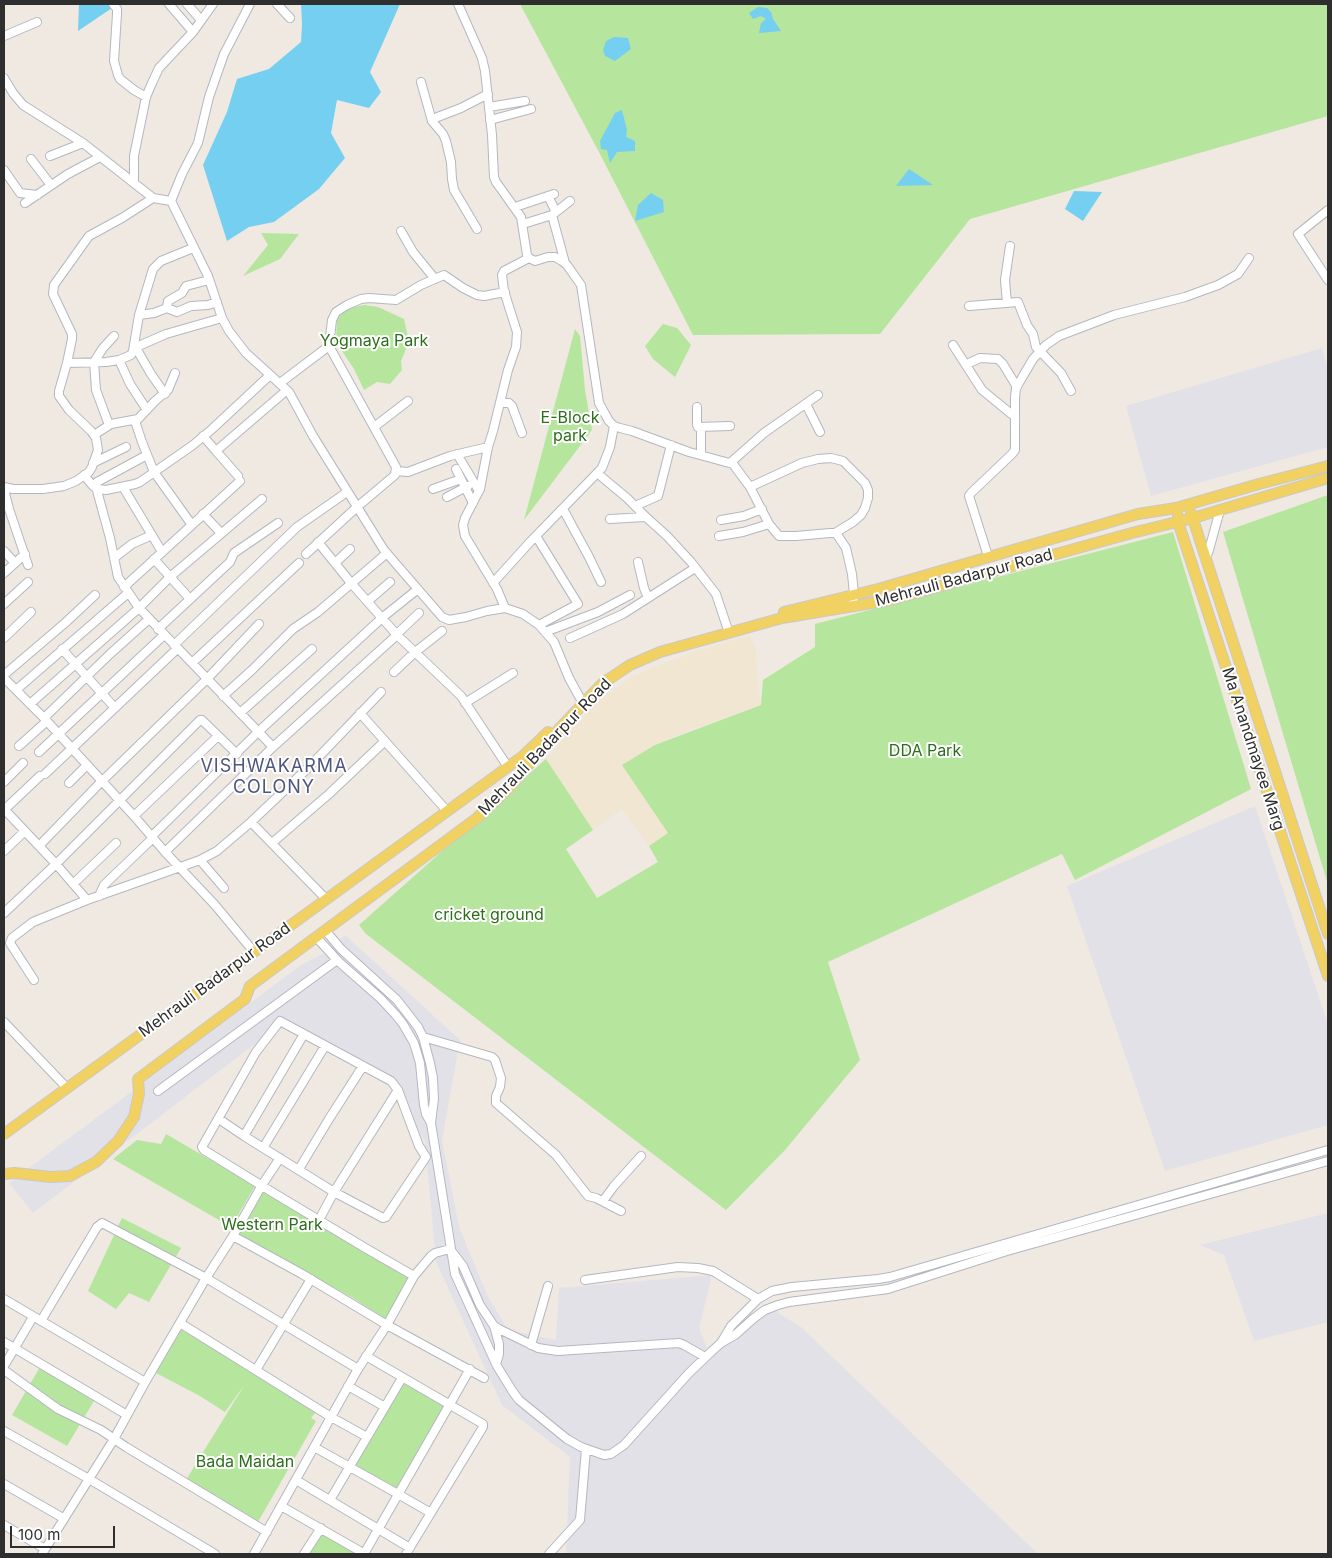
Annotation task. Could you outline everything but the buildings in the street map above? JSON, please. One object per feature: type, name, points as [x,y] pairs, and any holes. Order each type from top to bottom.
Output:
[{"type":"main road","name":"Mehrauli Badarpur Road","points":[[4,1134],[508,767],[526,760],[603,683],[630,665],[652,655],[728,630],[854,594],[885,587],[1138,514],[1176,508],[1328,466]]},
{"type":"main road","name":"Mehrauli Badarpur Road","points":[[4,1174],[15,1173],[50,1177],[70,1176],[96,1162],[118,1141],[134,1117],[139,1094],[138,1079],[245,999],[250,986],[477,818],[509,788],[535,746],[580,698],[610,669],[629,658],[652,648],[782,618],[890,600],[1193,518],[1328,478]]},
{"type":"main road","name":"Ma Anandmayee Marg","points":[[1189,504],[1328,934]]},
{"type":"main road","name":"Ma Anandmayee Marg","points":[[1176,508],[1178,522],[1328,976]]},
{"type":"street","points":[[113,4],[117,14],[114,61],[118,75],[120,79],[134,90],[146,96]]},
{"type":"street","points":[[169,4],[193,32]]},
{"type":"street","points":[[188,4],[201,20]]},
{"type":"street","points":[[134,181],[134,156],[146,96],[159,68],[193,32],[213,4]]},
{"type":"street","points":[[250,4],[224,54],[209,97],[198,144],[182,174],[171,201],[209,280],[222,318],[238,344],[258,366],[287,390],[347,492],[387,553],[442,617],[445,619],[466,617],[506,608],[523,614],[539,625],[554,642],[569,678],[580,698]]},
{"type":"street","points":[[277,4],[290,18]]},
{"type":"street","points":[[458,4],[482,58],[485,71],[496,182],[521,217],[529,258],[535,261],[555,257],[565,263]]},
{"type":"street","points":[[4,36],[37,22]]},
{"type":"street","points":[[4,78],[23,105],[83,143],[134,181],[153,198],[171,201]]},
{"type":"street","points":[[421,82],[432,121],[443,134],[446,141],[451,162],[452,185],[477,229]]},
{"type":"street","points":[[432,121],[488,94]]},
{"type":"street","points":[[489,107],[525,101]]},
{"type":"street","points":[[490,120],[531,110]]},
{"type":"street","points":[[50,156],[83,143]]},
{"type":"street","points":[[25,203],[68,174],[100,157]]},
{"type":"street","points":[[31,159],[51,185]]},
{"type":"street","points":[[4,170],[20,193],[37,195]]},
{"type":"street","points":[[515,208],[551,195],[565,263],[581,286],[599,403],[614,426],[735,466],[750,487],[769,524],[782,537],[835,533],[861,515],[868,498],[868,490],[865,484],[843,461],[831,458],[802,463],[750,487]]},
{"type":"street","points":[[28,565],[6,511],[4,488],[43,489],[64,486],[76,481],[89,472],[98,450],[94,435],[68,410],[59,396],[72,334],[53,294],[54,285],[89,236],[153,198]]},
{"type":"street","points":[[523,224],[554,214],[570,201]]},
{"type":"street","points":[[1328,210],[1298,234],[1328,280]]},
{"type":"street","points":[[400,231],[413,252],[435,279]]},
{"type":"street","points":[[1007,303],[1005,280],[1010,246]]},
{"type":"street","points":[[67,363],[119,360],[131,355],[135,348],[139,315],[155,265],[193,248]]},
{"type":"street","points":[[506,608],[464,531],[465,518],[479,492],[488,447],[517,340],[517,332],[502,278],[503,273],[529,258]]},
{"type":"street","points":[[988,556],[970,496],[971,492],[1014,450],[1017,387],[1033,359],[1052,340],[1059,336],[1099,321],[1185,297],[1218,285],[1238,274],[1250,258]]},
{"type":"street","points":[[306,554],[395,475],[396,471],[396,467],[329,346],[334,316],[341,308],[362,299],[396,300],[421,285],[446,276],[462,288],[481,296],[505,292]]},
{"type":"street","points":[[167,308],[168,301],[182,293],[186,286],[209,280]]},
{"type":"street","points":[[139,315],[154,313],[167,308],[177,312],[191,306],[208,305],[217,302]]},
{"type":"street","points":[[969,306],[1018,302],[1027,325],[1033,334],[1036,347],[1061,374],[1071,391]]},
{"type":"street","points":[[135,348],[166,334],[222,318]]},
{"type":"street","points":[[109,425],[96,390],[94,362],[114,336]]},
{"type":"street","points":[[953,345],[985,394],[1015,417]]},
{"type":"street","points":[[280,383],[329,346]]},
{"type":"street","points":[[135,348],[141,360],[165,394]]},
{"type":"street","points":[[967,364],[984,357],[998,359],[1017,387]]},
{"type":"street","points":[[119,360],[130,384],[147,410]]},
{"type":"street","points":[[94,435],[109,425],[138,419],[165,394],[171,386],[176,373]]},
{"type":"street","points":[[84,475],[96,487],[106,490],[135,484],[204,436],[270,375]]},
{"type":"street","points":[[216,450],[287,390]]},
{"type":"street","points":[[730,463],[764,433],[818,395]]},
{"type":"street","points":[[374,427],[408,401]]},
{"type":"street","points":[[500,403],[509,403],[512,406],[522,434]]},
{"type":"street","points":[[806,404],[820,432]]},
{"type":"street","points":[[697,407],[697,425],[701,430],[701,455]]},
{"type":"street","points":[[134,421],[154,472],[192,525]]},
{"type":"street","points":[[493,583],[602,468],[607,457],[614,426]]},
{"type":"street","points":[[698,427],[730,426]]},
{"type":"street","points":[[16,690],[126,590],[154,559],[239,479],[204,436]]},
{"type":"street","points":[[635,506],[658,496],[671,445]]},
{"type":"street","points":[[93,464],[126,447]]},
{"type":"street","points":[[396,471],[408,472],[457,454],[488,447]]},
{"type":"street","points":[[457,454],[479,492]]},
{"type":"street","points":[[147,455],[99,480],[96,487],[118,577],[139,608],[149,619],[273,747]]},
{"type":"street","points":[[456,469],[473,503]]},
{"type":"street","points":[[597,473],[679,547],[716,594],[728,630]]},
{"type":"street","points":[[433,489],[461,479]]},
{"type":"street","points":[[447,496],[474,483]]},
{"type":"street","points":[[123,487],[162,552]]},
{"type":"street","points":[[87,900],[56,864],[4,811],[115,708],[297,527],[347,492]]},
{"type":"street","points":[[30,704],[139,608],[170,577],[262,498]]},
{"type":"street","points":[[563,509],[601,582]]},
{"type":"street","points":[[720,520],[744,516],[762,509]]},
{"type":"street","points":[[1206,558],[1220,510]]},
{"type":"street","points":[[203,514],[221,533]]},
{"type":"street","points":[[610,519],[645,517]]},
{"type":"street","points":[[158,628],[230,562],[234,553],[278,523]]},
{"type":"street","points":[[720,536],[743,532],[769,524]]},
{"type":"street","points":[[835,533],[846,548],[852,574],[853,606]]},
{"type":"street","points":[[114,558],[132,544],[152,535]]},
{"type":"street","points":[[536,536],[578,604],[539,625]]},
{"type":"street","points":[[318,542],[397,635],[458,693],[508,767]]},
{"type":"street","points":[[335,563],[350,549]]},
{"type":"street","points":[[4,551],[15,563]]},
{"type":"street","points":[[223,696],[293,629],[318,612],[387,553]]},
{"type":"street","points":[[4,573],[25,554]]},
{"type":"street","points":[[154,559],[190,599]]},
{"type":"street","points":[[638,562],[648,598]]},
{"type":"street","points":[[192,663],[299,563]]},
{"type":"street","points":[[570,638],[614,619],[695,568]]},
{"type":"street","points":[[4,604],[28,582]]},
{"type":"street","points":[[368,601],[390,582]]},
{"type":"street","points":[[99,896],[104,885],[258,732],[383,618],[418,589]]},
{"type":"street","points":[[545,632],[598,612],[630,595]]},
{"type":"street","points":[[95,596],[4,676],[215,905],[254,952]]},
{"type":"street","points":[[4,638],[31,612]]},
{"type":"street","points":[[165,852],[273,747],[397,635],[419,612]]},
{"type":"street","points":[[20,746],[88,676],[149,619]]},
{"type":"street","points":[[39,846],[102,781],[207,679],[259,624]]},
{"type":"street","points":[[394,672],[442,631]]},
{"type":"street","points":[[40,752],[164,635]]},
{"type":"street","points":[[62,649],[115,708]]},
{"type":"street","points":[[240,713],[312,649]]},
{"type":"street","points":[[465,703],[513,673]]},
{"type":"street","points":[[34,980],[10,944],[12,938],[33,922],[87,900],[200,860],[217,851],[251,822],[331,745],[382,692]]},
{"type":"street","points":[[360,713],[447,811]]},
{"type":"street","points":[[4,913],[120,801],[200,720],[237,754]]},
{"type":"street","points":[[134,816],[218,736]]},
{"type":"street","points":[[272,843],[385,741]]},
{"type":"street","points":[[4,782],[23,763]]},
{"type":"street","points":[[69,782],[87,765]]},
{"type":"street","points":[[251,822],[326,899]]},
{"type":"street","points":[[4,851],[25,831]]},
{"type":"street","points":[[74,884],[116,843]]},
{"type":"street","points":[[200,860],[224,888]]},
{"type":"street","points":[[325,930],[341,949],[404,1008],[423,1037],[433,1078],[434,1099],[431,1123],[455,1274],[496,1364],[519,1400],[567,1439],[586,1449],[604,1455],[611,1454],[624,1445],[705,1357],[765,1310],[789,1302],[884,1290],[963,1264],[1328,1161]]},
{"type":"street","points":[[316,937],[337,960],[390,1009],[410,1035],[420,1063],[424,1104],[426,1114],[431,1123]]},
{"type":"street","points":[[158,1090],[337,960]]},
{"type":"street","points":[[219,1119],[334,1192],[385,1218],[426,1157],[418,1146],[398,1090],[391,1081],[280,1021],[273,1006]]},
{"type":"street","points":[[280,1021],[256,1052],[202,1149],[414,1276]]},
{"type":"street","points":[[4,1022],[67,1088]]},
{"type":"street","points":[[244,1136],[304,1034]]},
{"type":"street","points":[[423,1037],[492,1057],[495,1060],[500,1078],[496,1103],[556,1155],[588,1196],[603,1201],[621,1211]]},
{"type":"street","points":[[263,1148],[325,1046]]},
{"type":"street","points":[[299,1170],[328,1119],[363,1066]]},
{"type":"street","points":[[319,1220],[334,1192],[398,1090]]},
{"type":"street","points":[[721,1343],[730,1326],[758,1299],[772,1291],[890,1276],[1328,1150]]},
{"type":"street","points":[[603,1201],[614,1186],[642,1156]]},
{"type":"street","points":[[4,1525],[43,1552],[114,1439],[206,1278],[280,1158]]},
{"type":"street","points":[[41,1321],[97,1226],[102,1223],[206,1278],[358,1368]]},
{"type":"street","points":[[233,1236],[311,1279],[387,1325],[484,1378]]},
{"type":"street","points":[[254,1554],[358,1368],[387,1325],[414,1276],[435,1253],[450,1249]]},
{"type":"street","points":[[450,1249],[462,1266],[480,1306],[494,1326],[499,1344],[496,1364]]},
{"type":"street","points":[[585,1280],[678,1267],[698,1268],[713,1271],[758,1299]]},
{"type":"street","points":[[256,1370],[311,1279]]},
{"type":"street","points":[[531,1345],[548,1286]]},
{"type":"street","points":[[4,1299],[145,1382]]},
{"type":"street","points":[[34,1317],[4,1368],[58,1409],[94,1426],[267,1532]]},
{"type":"street","points":[[180,1323],[367,1438]]},
{"type":"street","points":[[494,1326],[538,1348],[558,1351],[679,1343],[705,1357]]},
{"type":"street","points":[[4,1342],[127,1416]]},
{"type":"street","points":[[296,1480],[379,1529],[408,1551],[483,1426],[482,1422],[366,1356]]},
{"type":"street","points":[[281,1506],[364,1554],[470,1369]]},
{"type":"street","points":[[330,1500],[402,1378]]},
{"type":"street","points":[[348,1386],[385,1407]]},
{"type":"street","points":[[4,1431],[215,1554]]},
{"type":"street","points":[[314,1447],[430,1513]]},
{"type":"street","points":[[549,1554],[580,1520],[586,1449]]},
{"type":"street","points":[[4,1484],[63,1518]]},
{"type":"street","points":[[304,1554],[320,1528]]},
{"type":"shaded area","points":[[1322,348],[1328,369],[1328,447],[1151,496],[1126,406]]},
{"type":"shaded area","points":[[750,635],[756,650],[757,678],[761,705],[685,732],[655,745],[668,833],[649,846],[622,809],[593,830],[546,759],[591,707],[634,675],[694,652]]},
{"type":"shaded area","points":[[1255,806],[1328,1024],[1328,1125],[1165,1171],[1067,886]]},
{"type":"shaded area","points":[[345,935],[460,1040],[442,1140],[459,1227],[487,1295],[508,1330],[556,1340],[559,1288],[712,1275],[699,1328],[711,1358],[735,1326],[767,1306],[801,1327],[1038,1554],[566,1554],[570,1457],[502,1405],[436,1262],[425,1141],[390,1087],[285,1021],[33,1213],[9,1183],[301,965],[325,953]]},
{"type":"shaded area","points":[[1328,1213],[1328,1322],[1254,1341],[1224,1255],[1200,1245]]},
{"type":"green space","points":[[520,4],[1328,4],[1328,116],[970,219],[880,334],[693,335]]},
{"type":"green space","points":[[261,233],[299,234],[280,259],[243,276],[268,245]]},
{"type":"green space","name":"Yogmaya Park","points":[[364,305],[378,307],[404,319],[409,342],[401,361],[402,370],[390,384],[377,382],[364,390],[354,369],[336,342],[337,318],[342,312],[350,308]]},
{"type":"green space","points":[[663,324],[677,328],[691,345],[675,377],[653,359],[645,346]]},
{"type":"green space","name":"E-Block park","points":[[575,329],[580,336],[585,390],[592,430],[524,520]]},
{"type":"green space","points":[[1328,495],[1328,885],[1223,532]]},
{"type":"green space","name":"DDA Park","points":[[1173,532],[1251,789],[1075,880],[1062,854],[828,962],[860,1060],[785,1150],[726,1210],[366,934],[359,925],[546,759],[593,830],[566,849],[597,898],[658,862],[649,846],[668,833],[622,765],[655,745],[761,705],[763,680],[815,647],[815,624]]},
{"type":"green space","points":[[166,1134],[255,1186],[231,1227],[113,1159],[137,1140],[161,1144]]},
{"type":"green space","name":"Western Park","points":[[263,1188],[411,1276],[387,1320],[353,1298],[236,1235]]},
{"type":"green space","points":[[122,1218],[181,1248],[149,1302],[129,1293],[116,1309],[88,1291]]},
{"type":"green space","name":"Bada Maidan","points":[[180,1329],[316,1412],[311,1418],[316,1421],[258,1522],[186,1480],[245,1384],[225,1412],[200,1396],[156,1373]]},
{"type":"green space","points":[[40,1367],[95,1399],[67,1446],[12,1415]]},
{"type":"green space","points":[[399,1378],[445,1405],[392,1496],[379,1486],[347,1468]]},
{"type":"green space","points":[[317,1530],[334,1541],[358,1554],[303,1554]]},
{"type":"water","points":[[79,4],[108,4],[112,8],[78,31]]},
{"type":"water","points":[[301,4],[400,4],[370,72],[381,92],[369,108],[337,100],[331,133],[345,158],[319,189],[274,222],[249,227],[227,241],[203,165],[227,112],[237,79],[269,69],[301,42]]},
{"type":"water","points":[[758,7],[767,8],[771,12],[781,31],[759,33],[761,23],[766,19],[761,16],[753,19],[749,13]]},
{"type":"water","points":[[614,37],[628,38],[631,49],[615,61],[605,56],[603,50],[606,41]]},
{"type":"water","points":[[622,110],[627,130],[626,137],[635,141],[635,151],[617,152],[610,163],[607,150],[601,149],[600,141],[615,113]]},
{"type":"water","points":[[909,169],[933,185],[896,186]]},
{"type":"water","points":[[1074,191],[1102,192],[1083,221],[1065,209]]},
{"type":"water","points":[[651,193],[663,200],[664,212],[635,221],[638,205]]},
{"type":"district","name":"VISHWAKARMA COLONY","points":[[274,778]]},
{"type":"park label","name":"cricket ground","points":[[489,915]]}]
